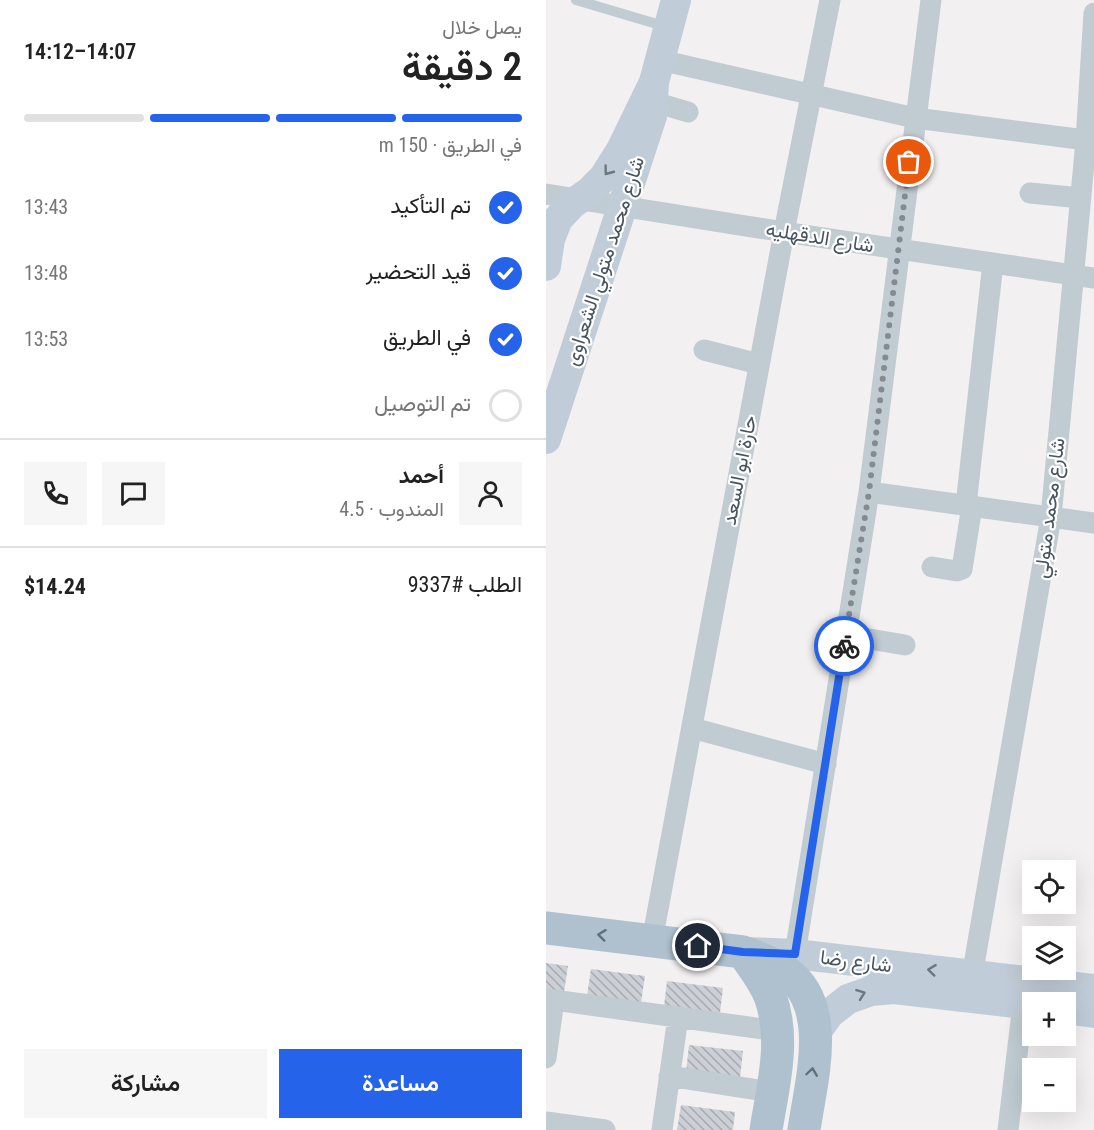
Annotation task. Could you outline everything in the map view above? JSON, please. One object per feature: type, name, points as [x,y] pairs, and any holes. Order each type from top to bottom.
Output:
[{"type":"main road","name":"شارع رضا","points":[[546,928],[743,952]]},
{"type":"main road","points":[[743,952],[767,961],[786,972],[802,987],[815,1019],[804,1130]]},
{"type":"main road","points":[[743,952],[769,993],[777,1024],[778,1047],[766,1130]]},
{"type":"main road","points":[[777,1024],[783,1008],[792,1004],[815,1019]]},
{"type":"street","name":"حارة ابو السعد","points":[[652,941],[759,364],[830,0]]},
{"type":"street","points":[[795,954],[869,492],[931,0]]},
{"type":"street","name":"شارع محمد متولي","points":[[970,986],[1051,517],[1084,276],[1081,198],[1090,141],[1094,13]]},
{"type":"street","name":"شارع محمد متولي الشعراوى","points":[[546,439],[556,382],[610,245],[652,116],[656,81],[673,14]]},
{"type":"street","name":"شارع محمد متولي الشعراوى","points":[[555,223],[604,177],[616,160],[656,81]]},
{"type":"street","points":[[656,81],[810,96],[915,118],[1090,141]]},
{"type":"street","points":[[656,81],[688,112]]},
{"type":"street","points":[[1030,193],[1081,198]]},
{"type":"street","name":"شارع الدقهليه","points":[[555,223],[623,205],[784,232],[1084,276]]},
{"type":"street","points":[[555,223],[574,211],[590,217],[603,229],[610,245]]},
{"type":"street","points":[[932,567],[957,571],[962,569],[993,263]]},
{"type":"street","points":[[704,350],[759,364]]},
{"type":"street","points":[[869,492],[1094,523]]},
{"type":"street","points":[[846,635],[905,645]]},
{"type":"street","points":[[692,728],[826,764]]},
{"type":"street","name":"شارع رضا","points":[[743,952],[795,954],[970,986],[1022,1002]]},
{"type":"street","name":"شارع رضا","points":[[815,1019],[829,1014],[848,999],[871,991],[970,986],[1094,989]]},
{"type":"street","points":[[546,1058],[550,999],[678,1017],[777,1024]]},
{"type":"street","points":[[1076,1011],[1094,1013]]},
{"type":"street","points":[[662,1130],[678,1017]]},
{"type":"street","points":[[1008,1130],[1022,1042]]},
{"type":"street","points":[[669,1076],[772,1092]]},
{"type":"street","points":[[556,1125],[605,1130]]},
{"type":"lane","points":[[576,0],[673,14]]},
{"type":"building","points":[[546,963],[568,966],[564,992],[546,989]]},
{"type":"building","points":[[591,969],[645,976],[641,1003],[587,996]]},
{"type":"building","points":[[667,981],[723,988],[720,1013],[664,1006]]},
{"type":"building","points":[[689,1045],[743,1051],[740,1078],[686,1072]]},
{"type":"building","points":[[681,1105],[735,1112],[733,1130],[677,1130]]},
{"type":"way so far","points":[[844,646],[869,492],[909,162]]},
{"type":"route","points":[[698,946],[743,952],[795,954],[844,646]]}]
